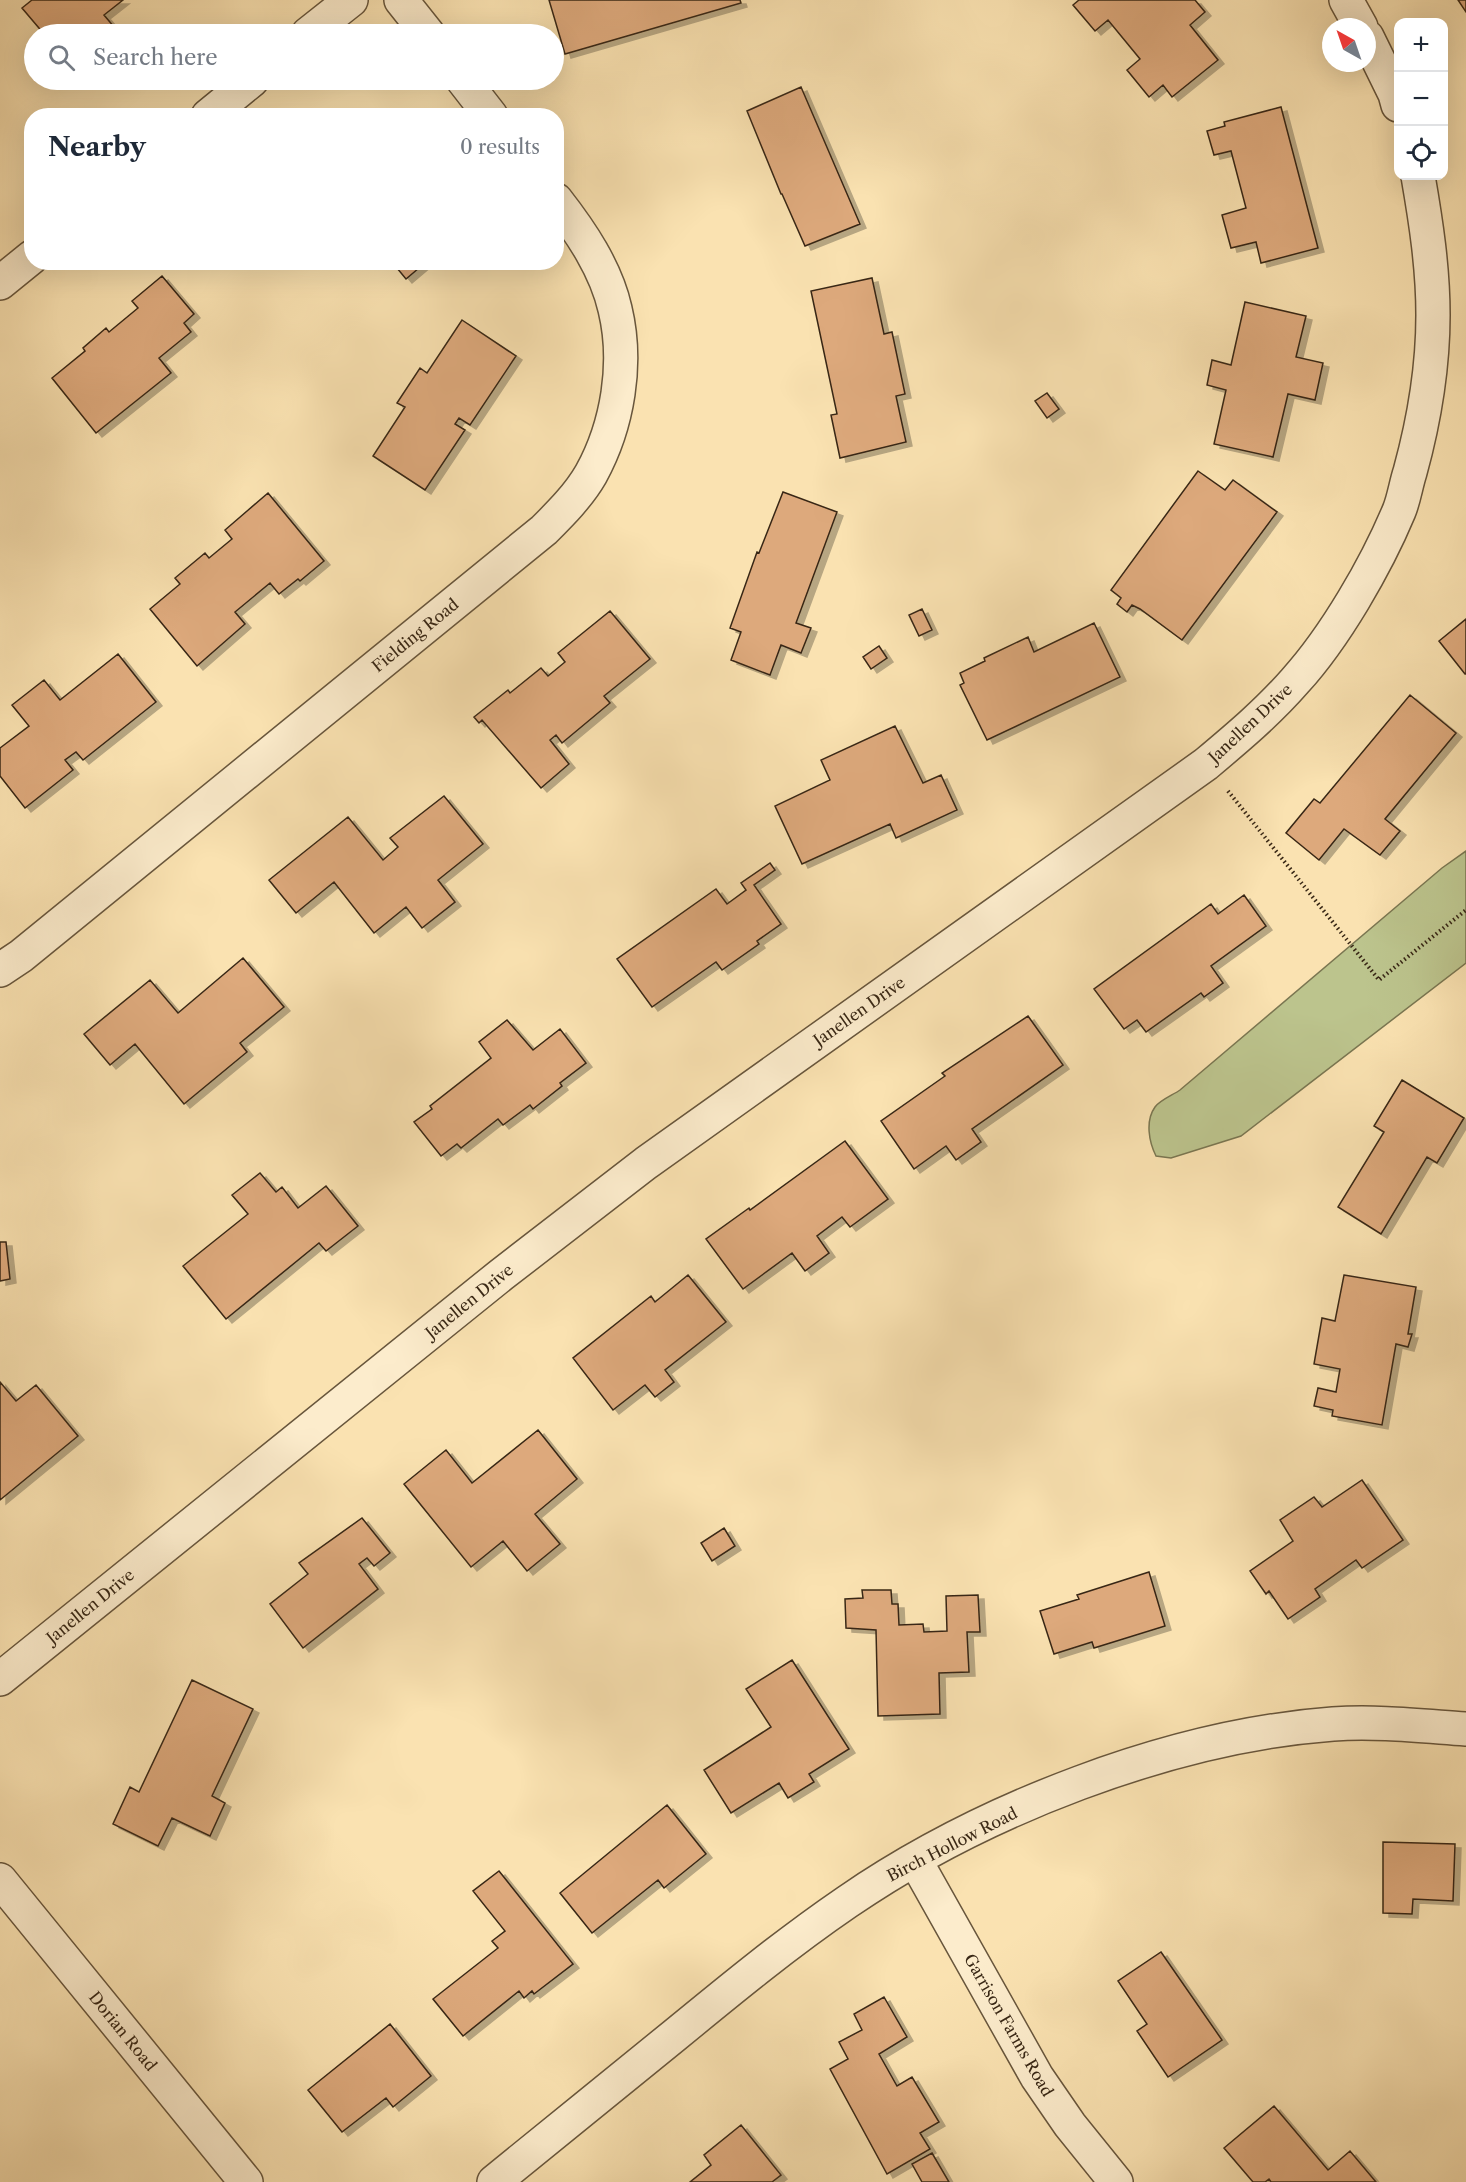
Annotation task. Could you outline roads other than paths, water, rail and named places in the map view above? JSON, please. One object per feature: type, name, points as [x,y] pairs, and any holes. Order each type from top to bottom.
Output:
[{"type":"street","points":[[321,24],[351,0]]},
{"type":"street","points":[[401,0],[420,24]]},
{"type":"street","points":[[1346,0],[1356,18]]},
{"type":"street","points":[[1376,55],[1394,92]]},
{"type":"street","points":[[218,108],[240,90]]},
{"type":"street","points":[[471,90],[485,108]]},
{"type":"street","name":"Janellen Drive","points":[[0,1679],[501,1275],[646,1163],[1206,764],[1263,716],[1297,679],[1337,625],[1368,574],[1400,510],[1418,441],[1429,381],[1433,315],[1430,245],[1419,180]]},
{"type":"street","name":"Fielding Road","points":[[0,970],[21,956],[544,530],[569,504],[591,474],[606,438],[615,410],[621,375],[615,308],[601,270],[578,228],[564,210]]},
{"type":"street","points":[[0,283],[24,264]]},
{"type":"street","name":"Birch Hollow Road","points":[[494,2182],[775,1953],[849,1901],[915,1860],[1047,1796],[1170,1754],[1225,1740],[1334,1724],[1395,1724],[1466,1729]]},
{"type":"street","name":"Garrison Farms Road","points":[[915,1860],[1037,2077],[1070,2125],[1116,2182]]},
{"type":"street","name":"Dorian Road","points":[[0,1880],[246,2182]]}]
